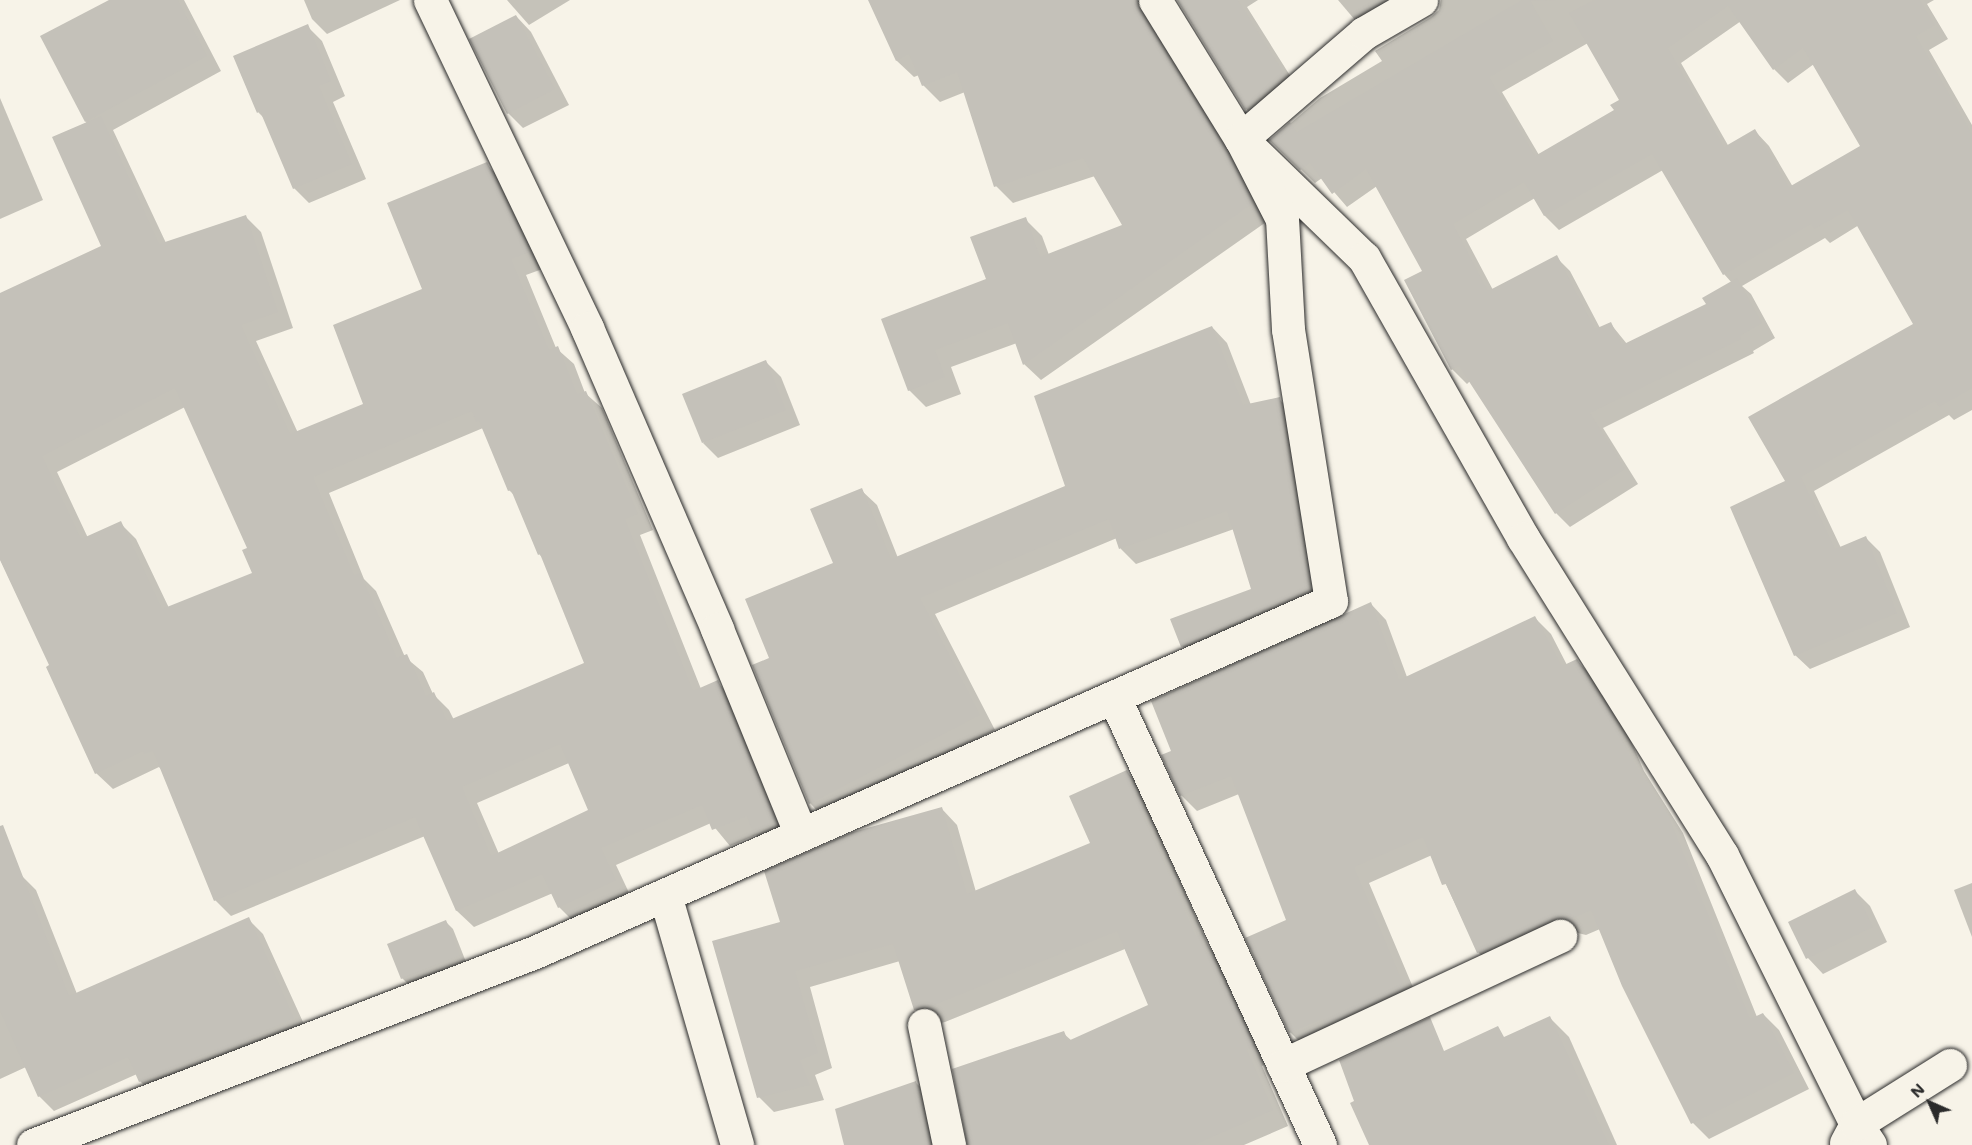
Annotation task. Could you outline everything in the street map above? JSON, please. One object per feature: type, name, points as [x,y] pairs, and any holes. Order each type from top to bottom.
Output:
[{"type":"street","points":[[430,0],[587,328],[717,629],[801,835]]},
{"type":"street","points":[[33,1145],[535,952],[1331,602],[1288,329],[1282,219],[1241,139],[1155,0]]},
{"type":"street","points":[[1241,139],[1364,33],[1421,0]]},
{"type":"street","points":[[1241,139],[1364,258],[1523,538],[1722,855],[1857,1138],[1950,1065]]},
{"type":"street","points":[[1114,697],[1320,1145]]},
{"type":"street","points":[[665,895],[737,1145]]},
{"type":"street","points":[[1283,1065],[1560,936]]},
{"type":"street","points":[[924,1025],[949,1145]]},
{"type":"building","points":[[109,0],[178,0],[207,56],[85,122],[40,36]]},
{"type":"building","points":[[868,0],[1136,0],[1139,10],[1225,148],[1253,203],[1023,365],[1008,323],[935,350],[945,377],[908,391],[881,319],[986,279],[970,237],[1026,217],[1040,257],[1122,225],[1083,158],[994,187],[957,72],[922,86],[909,54],[896,61]]},
{"type":"building","points":[[1177,0],[1238,0],[1286,76],[1245,110]]},
{"type":"building","points":[[1522,0],[1530,0],[1553,41],[1489,77],[1535,156],[1614,110],[1610,105],[1619,100],[1569,13],[1594,0],[1920,0],[1935,25],[1916,36],[1972,134],[1972,388],[1939,407],[1935,401],[1801,477],[1835,549],[1866,536],[1897,613],[1794,656],[1730,507],[1785,481],[1748,417],[1913,324],[1848,210],[1814,229],[1811,224],[1723,275],[1652,154],[1544,216],[1524,182],[1453,224],[1488,291],[1557,255],[1595,329],[1611,322],[1622,345],[1706,304],[1702,298],[1737,278],[1762,323],[1740,336],[1741,339],[1590,413],[1625,469],[1555,514],[1459,366],[1451,370],[1404,280],[1422,271],[1366,169],[1332,194],[1310,163],[1300,170],[1269,140],[1290,122],[1297,132]],"holes":[[[1728,6],[1773,70],[1803,48],[1860,146],[1789,187],[1755,129],[1724,147],[1668,48]]]},
{"type":"building","points":[[516,15],[555,89],[507,114],[469,39]]},
{"type":"building","points":[[308,24],[331,81],[319,86],[352,164],[293,189],[260,111],[257,113],[233,56]]},
{"type":"building","points":[[101,116],[159,244],[246,215],[278,312],[241,325],[290,434],[363,404],[333,325],[422,289],[387,203],[487,162],[530,252],[511,259],[549,350],[558,346],[577,394],[586,391],[638,514],[625,519],[693,691],[718,680],[775,822],[753,833],[747,816],[712,830],[702,805],[601,848],[616,880],[558,908],[542,874],[456,911],[415,817],[214,901],[153,751],[144,754],[143,751],[95,774],[46,667],[49,665],[0,560],[0,293],[101,246],[52,137]],"holes":[[[175,388],[247,548],[242,550],[252,573],[162,609],[121,521],[81,539],[42,456]],[[472,411],[476,422],[479,421],[508,491],[511,490],[538,555],[540,554],[584,663],[447,721],[434,692],[426,696],[407,654],[397,658],[360,573],[354,575],[313,477]],[[560,744],[588,810],[491,856],[462,787]]]},
{"type":"building","points":[[1212,326],[1243,405],[1280,397],[1310,590],[1181,647],[1170,619],[1251,589],[1227,511],[1119,549],[1109,519],[920,598],[980,715],[809,804],[752,665],[769,658],[745,599],[833,563],[810,509],[862,488],[891,559],[1065,486],[1034,396]]},
{"type":"building","points":[[766,360],[786,410],[702,443],[682,394]]},
{"type":"building","points":[[1371,602],[1399,680],[1535,616],[1562,666],[1577,659],[1610,712],[1629,754],[1668,815],[1750,1019],[1763,1013],[1794,1073],[1691,1124],[1622,986],[1591,910],[1569,920],[1561,917],[1552,919],[1477,953],[1446,884],[1442,885],[1423,837],[1354,867],[1405,988],[1325,1025],[1322,1019],[1289,1033],[1245,938],[1286,920],[1231,776],[1180,796],[1161,755],[1171,751],[1151,701]]},
{"type":"building","points":[[1127,770],[1145,810],[1142,812],[1196,936],[1199,935],[1207,954],[1211,953],[1254,1047],[1247,1050],[1273,1110],[1194,1145],[967,1145],[952,1069],[1064,1031],[1068,1041],[1148,1005],[1117,931],[929,1007],[914,1010],[893,944],[795,971],[818,1053],[800,1060],[810,1085],[757,1098],[712,941],[780,922],[764,871],[853,832],[942,807],[967,894],[1090,843],[1069,796]]},
{"type":"building","points":[[3,825],[69,996],[249,917],[294,1018],[217,1053],[215,1050],[139,1082],[128,1057],[38,1097],[0,1011],[0,826]]},
{"type":"building","points":[[1855,889],[1873,927],[1806,959],[1788,922]]},
{"type":"building","points":[[446,920],[460,955],[401,979],[387,944]]},
{"type":"building","points":[[1550,1016],[1609,1145],[1369,1145],[1350,1103],[1354,1101],[1339,1060],[1430,1017],[1444,1051],[1498,1026],[1504,1037]]},
{"type":"building","points":[[916,1081],[930,1145],[844,1145],[835,1109]]}]
